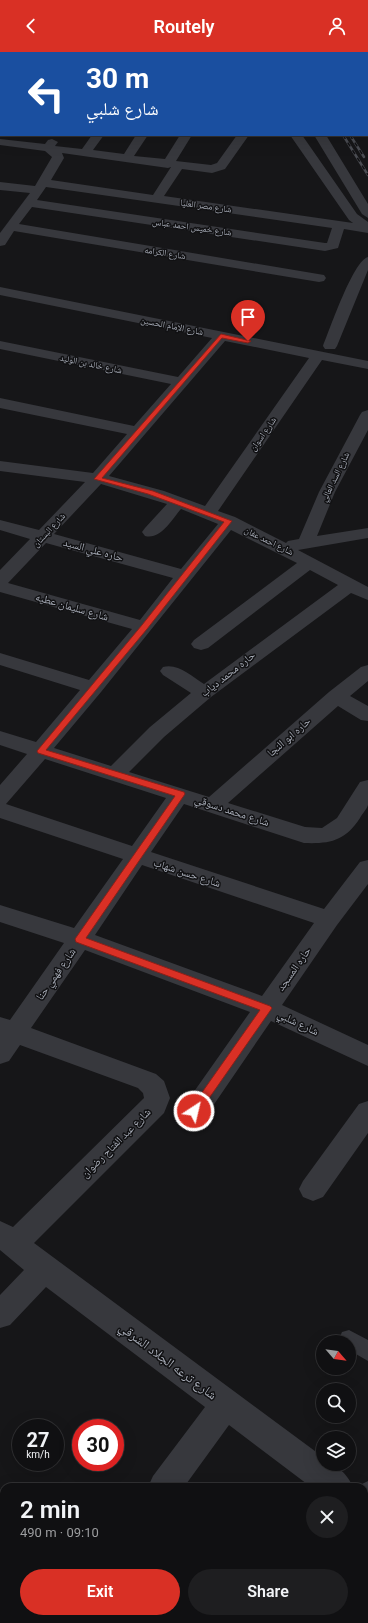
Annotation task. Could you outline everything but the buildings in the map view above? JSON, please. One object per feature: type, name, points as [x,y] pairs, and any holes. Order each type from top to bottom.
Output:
[{"type":"street","points":[[48,148],[57,136]]},
{"type":"street","points":[[85,153],[97,136]]},
{"type":"street","points":[[127,158],[141,136]]},
{"type":"street","points":[[156,199],[186,136]]},
{"type":"street","points":[[0,142],[208,169],[218,167],[242,136]]},
{"type":"street","points":[[297,136],[353,217],[368,229]]},
{"type":"street","points":[[320,136],[368,214]]},
{"type":"street","points":[[0,242],[7,228],[29,203],[58,158],[58,156],[48,148]]},
{"type":"street","name":"شارع مصر العليا","points":[[0,186],[41,186],[156,199],[368,229]]},
{"type":"street","name":"شارع خميس احمد عباس","points":[[29,203],[325,247],[333,245],[339,225]]},
{"type":"street","points":[[159,252],[183,226]]},
{"type":"street","name":"شارع الكرامه","points":[[7,228],[319,278]]},
{"type":"street","name":"شارع اسوان","points":[[208,513],[324,350],[361,270],[368,261]]},
{"type":"street","name":"شارع الإمام الحسين","points":[[0,282],[324,350],[368,365]]},
{"type":"street","name":"شارع الإمام الحسين","points":[[0,292],[221,336],[324,350],[368,354]]},
{"type":"street","name":"شارع البستان","points":[[0,581],[97,479],[221,336]]},
{"type":"street","name":"شارع خالد بن الوليد","points":[[0,345],[181,382]]},
{"type":"street","points":[[0,403],[138,432]]},
{"type":"street","name":"شارع السد العالي","points":[[306,542],[327,492],[368,415]]},
{"type":"street","name":"شارع احمد عفان","points":[[0,466],[97,479],[126,485],[178,502],[229,521],[285,548],[368,595]]},
{"type":"street","points":[[151,532],[178,502]]},
{"type":"street","points":[[0,800],[94,688],[229,521]]},
{"type":"street","name":"حاره علي السيد","points":[[0,525],[185,576]]},
{"type":"street","points":[[285,548],[306,542],[368,533]]},
{"type":"street","points":[[201,644],[310,562]]},
{"type":"street","name":"حاره محمد دياب","points":[[115,774],[157,732],[204,693],[262,648],[350,585]]},
{"type":"street","name":"شارع سليمان عطيه","points":[[0,586],[144,627]]},
{"type":"street","points":[[0,659],[94,688]]},
{"type":"street","points":[[170,671],[204,693]]},
{"type":"street","name":"حاره ابو النجا","points":[[213,805],[336,696],[368,671]]},
{"type":"street","points":[[336,696],[368,715]]},
{"type":"street","name":"شارع محمد دسوقي","points":[[0,738],[180,794],[304,835],[323,836],[338,830],[347,820],[368,787]]},
{"type":"street","name":"شارع فهمي حنا","points":[[0,1054],[8,1030],[80,939],[180,794]]},
{"type":"street","name":"شارع حسن شهاب","points":[[0,810],[329,919]]},
{"type":"street","name":"حاره المسجد","points":[[194,1111],[329,919],[368,868]]},
{"type":"street","name":"شارع شلبي","points":[[0,913],[80,939],[266,1008],[368,1056]]},
{"type":"street","name":"شارع عبد الفتاح رضوان","points":[[7,1238],[155,1105],[158,1098],[157,1092],[147,1081],[8,1030]]},
{"type":"street","points":[[313,1189],[368,1112]]},
{"type":"street","name":"شارع ترعه الجلاد الشرقي","points":[[7,1238],[44,1269],[332,1483]]},
{"type":"street","points":[[0,1315],[44,1269]]},
{"type":"street","points":[[167,1483],[226,1404]]},
{"type":"lane","points":[[356,1343],[368,1351]]},
{"type":"railway","points":[[344,136],[368,175]]},
{"type":"railway","points":[[351,136],[364,157]]},
{"type":"route","points":[[194,1111],[266,1008],[80,939],[180,794],[41,751],[144,627],[229,521],[150,492],[97,479],[221,336],[248,341]]}]
